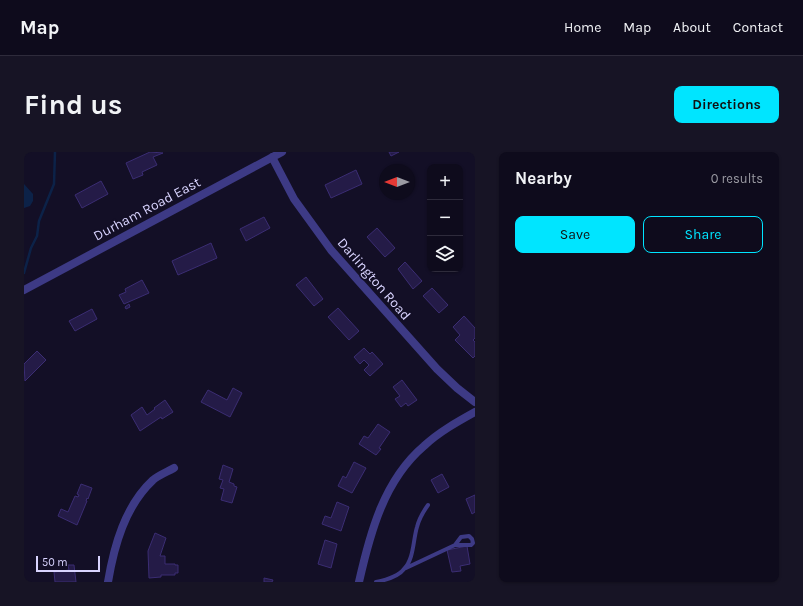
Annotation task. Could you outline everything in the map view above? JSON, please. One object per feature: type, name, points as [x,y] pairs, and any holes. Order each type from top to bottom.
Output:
[{"type":"street","name":"Durham Road East","points":[[24,290],[282,152]]},
{"type":"street","name":"Darlington Road","points":[[272,157],[294,199],[331,250],[437,369],[457,388],[475,402]]},
{"type":"street","points":[[359,582],[374,523],[382,504],[408,462],[423,446],[475,412]]},
{"type":"street","points":[[108,582],[116,546],[122,528],[133,507],[153,480],[174,468]]},
{"type":"lane","points":[[406,568],[409,562],[419,520],[428,505]]},
{"type":"lane","points":[[376,582],[396,576],[406,568],[455,545]]},
{"type":"water","points":[[24,184],[33,194],[33,201],[30,206],[24,208]]},
{"type":"building","points":[[150,152],[163,153],[153,157],[157,165],[142,172],[143,175],[133,179],[126,163]]},
{"type":"building","points":[[389,152],[399,152],[391,156]]},
{"type":"building","points":[[356,170],[362,184],[331,198],[325,185]]},
{"type":"building","points":[[101,181],[108,194],[82,208],[75,195]]},
{"type":"building","points":[[264,217],[270,228],[246,241],[240,229]]},
{"type":"building","points":[[377,228],[395,248],[385,257],[367,237]]},
{"type":"building","points":[[211,243],[217,258],[178,275],[172,261]]},
{"type":"building","points":[[405,262],[422,281],[413,289],[398,269]]},
{"type":"building","points":[[306,277],[323,299],[314,306],[296,285]]},
{"type":"building","points":[[142,280],[149,293],[124,304],[119,295],[126,292],[125,289]]},
{"type":"building","points":[[432,288],[448,305],[439,313],[423,296]]},
{"type":"building","points":[[129,304],[130,307],[126,309],[125,307]]},
{"type":"building","points":[[338,308],[359,331],[349,340],[328,317]]},
{"type":"building","points":[[92,309],[97,319],[75,331],[69,321]]},
{"type":"building","points":[[464,316],[475,328],[475,338],[473,340],[475,342],[475,356],[473,358],[455,340],[460,335],[453,327]]},
{"type":"building","points":[[364,348],[370,354],[372,352],[383,364],[370,376],[364,370],[369,365],[364,360],[360,364],[354,357]]},
{"type":"building","points":[[37,351],[46,360],[25,381],[24,364]]},
{"type":"building","points":[[402,380],[417,400],[408,406],[406,403],[401,407],[395,399],[400,396],[393,387]]},
{"type":"building","points":[[233,388],[242,393],[230,417],[201,402],[208,390],[227,400]]},
{"type":"building","points":[[165,400],[173,412],[162,419],[161,417],[140,431],[131,415],[142,407],[147,415]]},
{"type":"building","points":[[378,424],[390,432],[376,455],[359,444],[364,436],[368,438]]},
{"type":"building","points":[[354,462],[366,468],[352,493],[338,486],[343,476],[346,478]]},
{"type":"building","points":[[223,465],[233,469],[229,482],[237,487],[232,503],[221,500],[224,489],[220,488],[223,480],[219,479]]},
{"type":"building","points":[[442,474],[449,487],[438,493],[431,480]]},
{"type":"building","points":[[81,484],[92,488],[77,525],[58,516],[61,509],[68,512],[75,496],[78,497],[79,495],[77,494]]},
{"type":"building","points":[[475,495],[475,512],[472,514],[466,499]]},
{"type":"building","points":[[337,502],[349,507],[341,531],[322,524],[325,516],[331,518]]},
{"type":"building","points":[[155,533],[166,538],[160,556],[165,556],[165,564],[178,565],[178,573],[175,573],[175,575],[161,575],[161,577],[149,578],[148,551]]},
{"type":"building","points":[[325,540],[337,544],[331,568],[318,564]]},
{"type":"building","points":[[467,546],[470,564],[460,566],[461,571],[452,572],[447,550]]},
{"type":"building","points":[[68,565],[74,565],[76,582],[55,582],[54,572],[69,570]]},
{"type":"building","points":[[264,578],[273,580],[272,582],[264,582]]},
{"type":"waterway","points":[[24,273],[31,248],[37,236],[39,221],[54,184],[55,152]]}]
